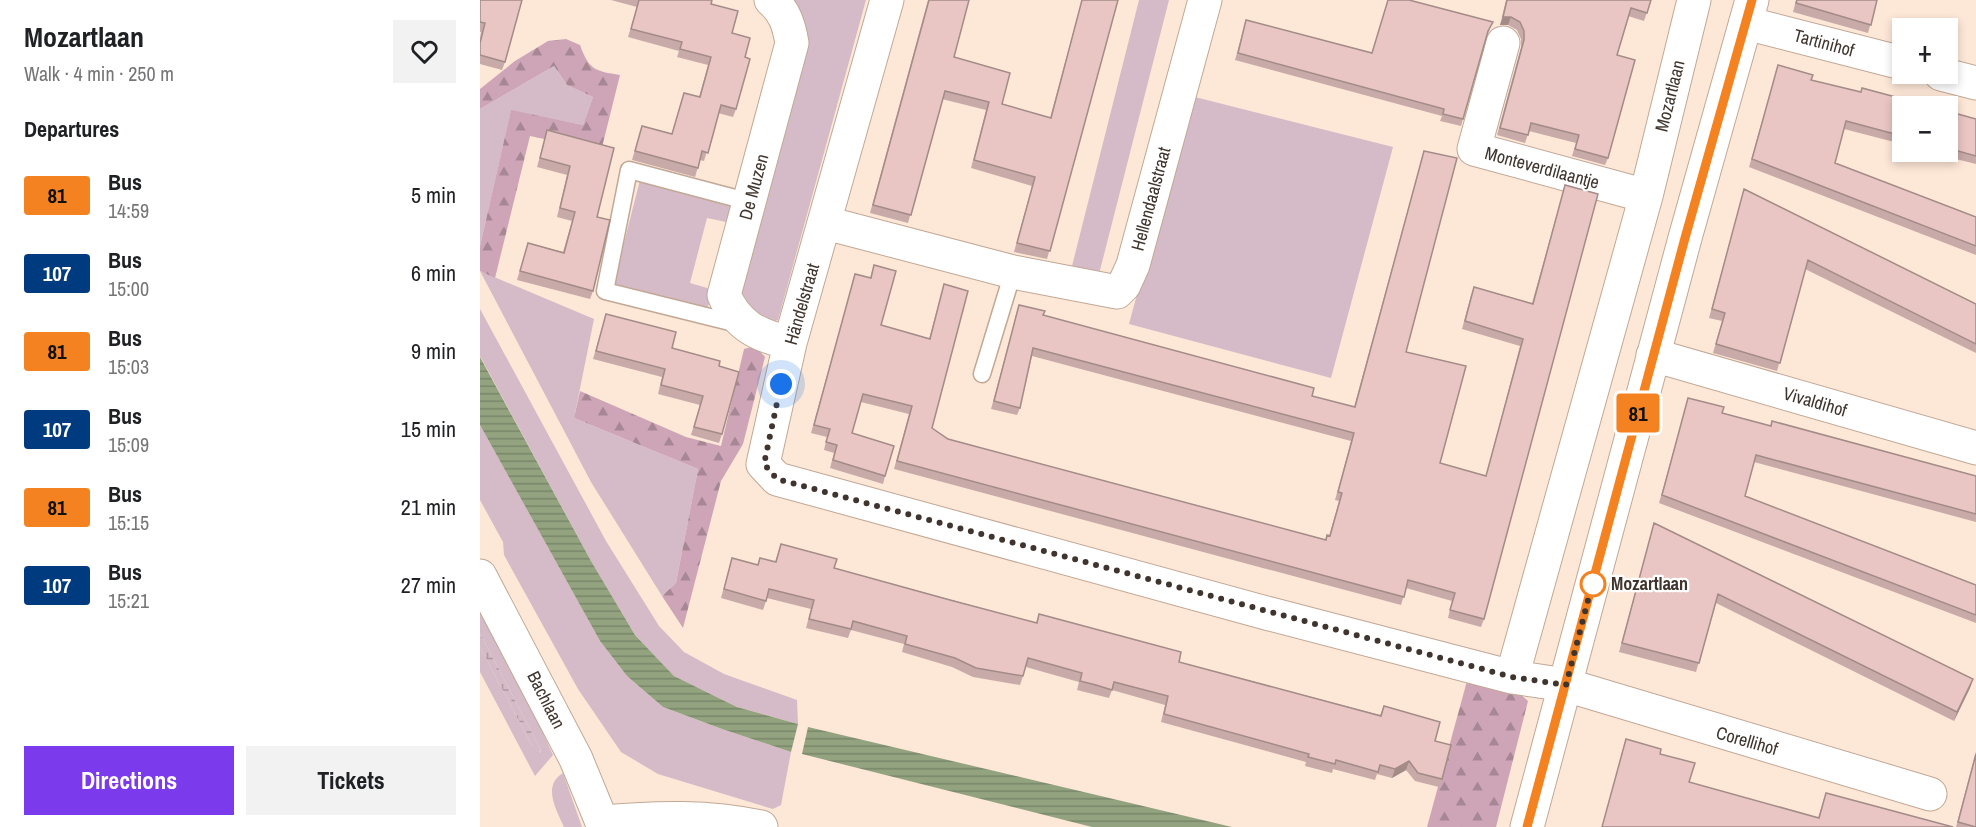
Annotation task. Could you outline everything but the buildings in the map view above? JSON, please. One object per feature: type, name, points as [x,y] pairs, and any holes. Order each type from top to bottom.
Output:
[{"type":"street","name":"De Muzen","points":[[771,0],[778,5],[789,24],[792,43],[724,295],[731,310],[745,325],[764,337],[790,343]]},
{"type":"street","name":"Händelstraat","points":[[887,0],[826,223],[790,343],[764,464],[777,479],[1512,677],[1566,685]]},
{"type":"street","name":"Hellendaalstraat","points":[[826,223],[1013,272],[1117,292],[1125,285],[1133,265],[1205,0]]},
{"type":"street","name":"Mozartlaan","points":[[1512,677],[1646,196],[1694,0]]},
{"type":"street","name":"Tartinihof","points":[[1749,11],[1892,60]]},
{"type":"street","points":[[1527,827],[1653,355],[1749,11]]},
{"type":"street","name":"Monteverdilaantje","points":[[1503,43],[1474,149],[1646,196]]},
{"type":"street","points":[[1958,78],[1976,83]]},
{"type":"street","name":"Vivaldihof","points":[[1653,355],[1976,448]]},
{"type":"street","name":"Bachlaan","points":[[480,576],[576,759],[604,825]]},
{"type":"street","name":"Corellihof","points":[[1566,685],[1930,794]]},
{"type":"street","points":[[604,825],[656,817],[708,818],[761,827]]},
{"type":"lane","points":[[745,325],[606,291],[629,170],[750,202]]},
{"type":"lane","points":[[982,374],[1013,272]]},
{"type":"green space","points":[[787,0],[866,0],[778,320],[764,326],[739,304]]},
{"type":"green space","points":[[1139,0],[1169,0],[1097,282],[1070,274]]},
{"type":"green space","points":[[566,39],[580,45],[587,60],[594,68],[620,75],[601,151],[530,136],[495,278],[480,271],[480,246],[511,110],[583,125],[593,97],[567,85],[554,66],[480,109],[480,89],[515,61],[548,41]]},
{"type":"green space","points":[[554,66],[567,85],[593,97],[583,125],[511,111],[480,246],[480,109]]},
{"type":"green space","points":[[1191,96],[1393,147],[1331,378],[1129,324]]},
{"type":"green space","points":[[640,180],[734,204],[731,223],[707,218],[690,283],[714,290],[707,309],[613,286]]},
{"type":"green space","points":[[480,271],[594,319],[574,418],[698,469],[676,583],[662,596],[591,482]]},
{"type":"green space","points":[[480,309],[606,541],[659,626],[684,652],[724,674],[797,700],[798,724],[737,707],[674,676],[635,635],[591,561],[480,356]]},
{"type":"green space","points":[[755,346],[765,357],[743,444],[721,481],[683,628],[662,596],[676,583],[698,469],[574,418],[580,391],[686,437],[721,446],[744,349]]},
{"type":"green space","points":[[480,425],[600,641],[627,676],[663,707],[791,752],[781,805],[773,809],[658,774],[621,752],[578,689],[504,555],[503,542],[480,500]]},
{"type":"green space","points":[[480,604],[504,648],[553,755],[535,776],[480,672],[480,647],[531,744],[539,753],[541,750],[480,633]]},
{"type":"green space","points":[[480,633],[541,750],[538,753],[531,744],[480,647]]},
{"type":"green space","points":[[1467,681],[1520,694],[1528,701],[1496,827],[1427,827]]},
{"type":"green space","points":[[563,773],[582,827],[564,827],[555,805],[553,784]]},
{"type":"shaded area","points":[[480,357],[591,561],[635,635],[674,676],[737,707],[798,724],[791,752],[663,707],[627,676],[600,641],[480,425]]},
{"type":"shaded area","points":[[808,727],[1232,827],[1092,827],[802,754]]},
{"type":"bus line","name":"81","points":[[1527,827],[1685,238],[1752,0]]},
{"type":"place","name":"Mozartlaan","points":[[1593,584]]},
{"type":"route","points":[[781,384],[764,464],[777,479],[1270,614],[1512,677],[1566,685],[1593,581],[1593,584]]}]
